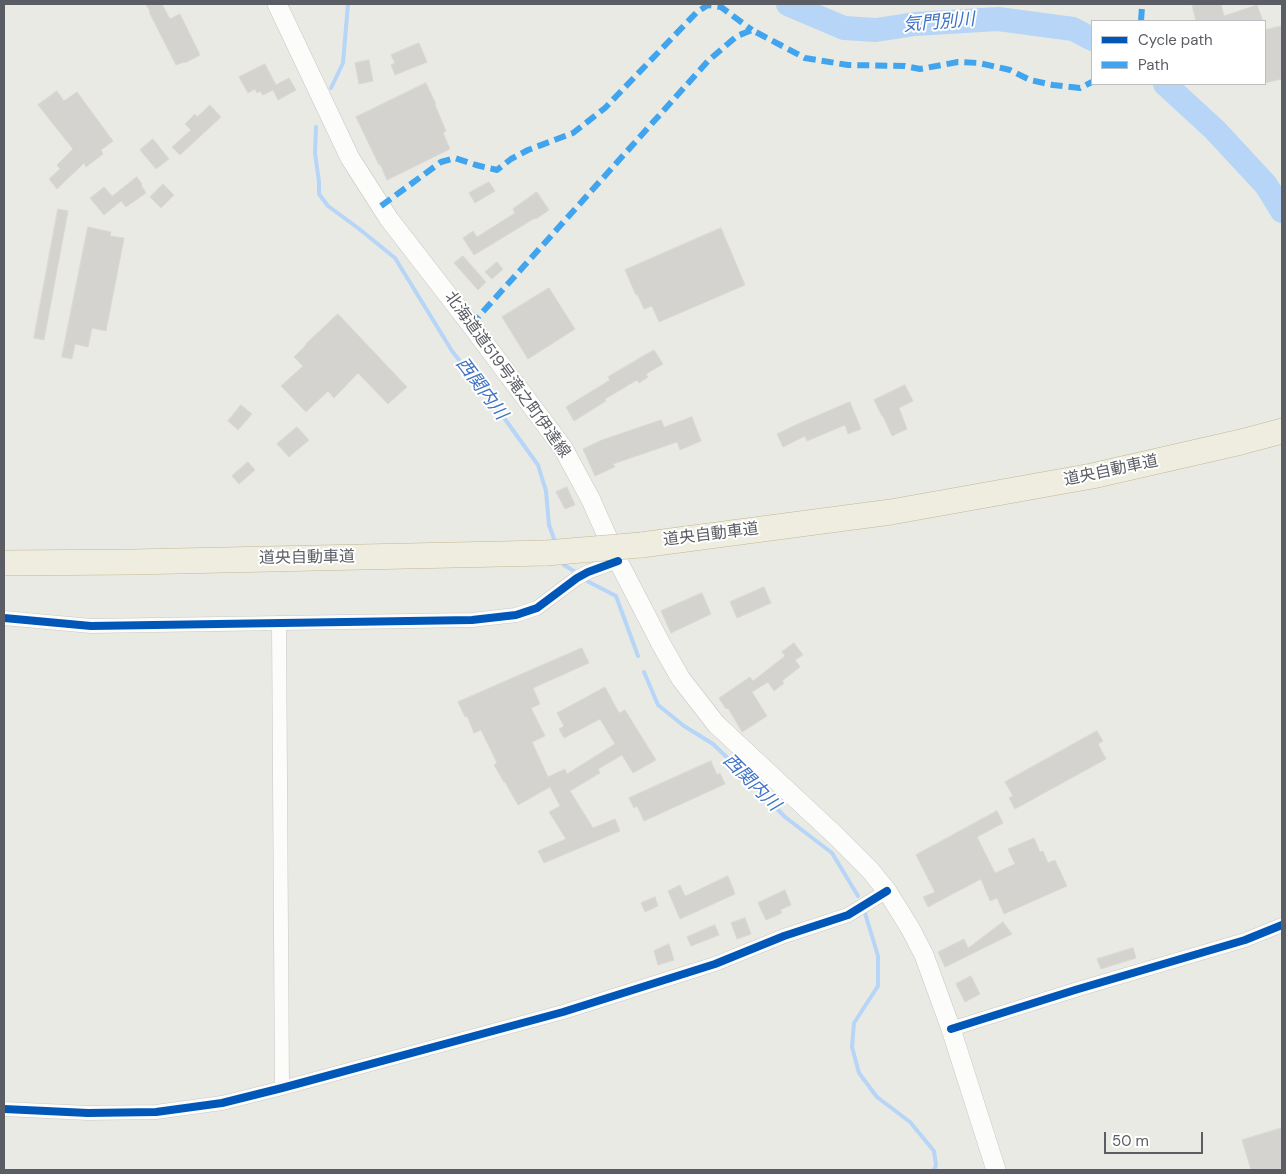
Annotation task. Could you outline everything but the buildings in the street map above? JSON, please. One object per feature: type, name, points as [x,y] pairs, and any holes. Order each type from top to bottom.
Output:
[{"type":"highway","name":"道央自動車道","points":[[4,563],[546,553],[641,545],[891,512],[1092,476],[1282,431]]},
{"type":"highway","name":"道央自動車道","points":[[4,547],[132,562]]},
{"type":"main road","name":"北海道道519号滝之町伊達線","points":[[277,4],[350,158],[389,219],[471,324],[563,448],[591,500],[618,561],[681,679],[716,724],[835,834],[870,870],[887,891],[910,928],[924,955],[951,1029],[996,1170]]},
{"type":"street","points":[[4,618],[91,626],[472,620],[516,614],[537,608],[583,575],[618,561]]},
{"type":"street","points":[[279,623],[282,1088]]},
{"type":"street","points":[[4,1109],[88,1113],[156,1112],[222,1103],[563,1012],[715,964],[784,936],[848,915],[887,891]]},
{"type":"street","points":[[951,1029],[1245,940],[1282,925]]},
{"type":"waterway","name":"西関内川","points":[[331,88],[343,63],[348,4]]},
{"type":"waterway","name":"気門別川","points":[[788,4],[844,28],[876,30],[915,24],[998,19],[1073,29],[1091,38]]},
{"type":"waterway","name":"気門別川","points":[[1166,85],[1215,130],[1266,185],[1282,211]]},
{"type":"waterway","name":"西関内川","points":[[316,127],[315,153],[319,194],[328,206],[395,258],[452,351],[538,465],[546,491],[549,525],[556,544]]},
{"type":"waterway","name":"西関内川","points":[[562,560],[564,565],[577,573]]},
{"type":"waterway","name":"西関内川","points":[[584,579],[616,596],[638,656]]},
{"type":"waterway","name":"西関内川","points":[[644,672],[658,705],[684,726],[713,744],[785,817],[832,853],[858,896]]},
{"type":"waterway","name":"西関内川","points":[[865,913],[878,956],[878,986],[854,1023],[852,1047],[859,1073],[877,1097],[910,1122],[934,1151],[936,1165],[934,1170]]},
{"type":"marked path","points":[[1141,20],[1144,4]]},
{"type":"marked path","points":[[381,206],[441,162],[455,158],[497,170],[511,159],[528,150],[573,133],[605,108],[697,12],[708,5],[721,7],[752,30]]},
{"type":"marked path","points":[[471,325],[708,61],[737,36],[752,30],[805,58],[848,65],[905,66],[920,69],[958,62],[979,63],[1010,70],[1030,80],[1053,85],[1080,88],[1091,82]]},
{"type":"cycle path","points":[[4,618],[91,626],[472,620],[516,615],[537,608],[577,578],[618,561]]},
{"type":"cycle path","points":[[4,1109],[88,1113],[156,1112],[222,1103],[563,1012],[715,964],[784,936],[848,915],[887,891]]},
{"type":"cycle path","points":[[951,1029],[1245,940],[1282,925]]}]
